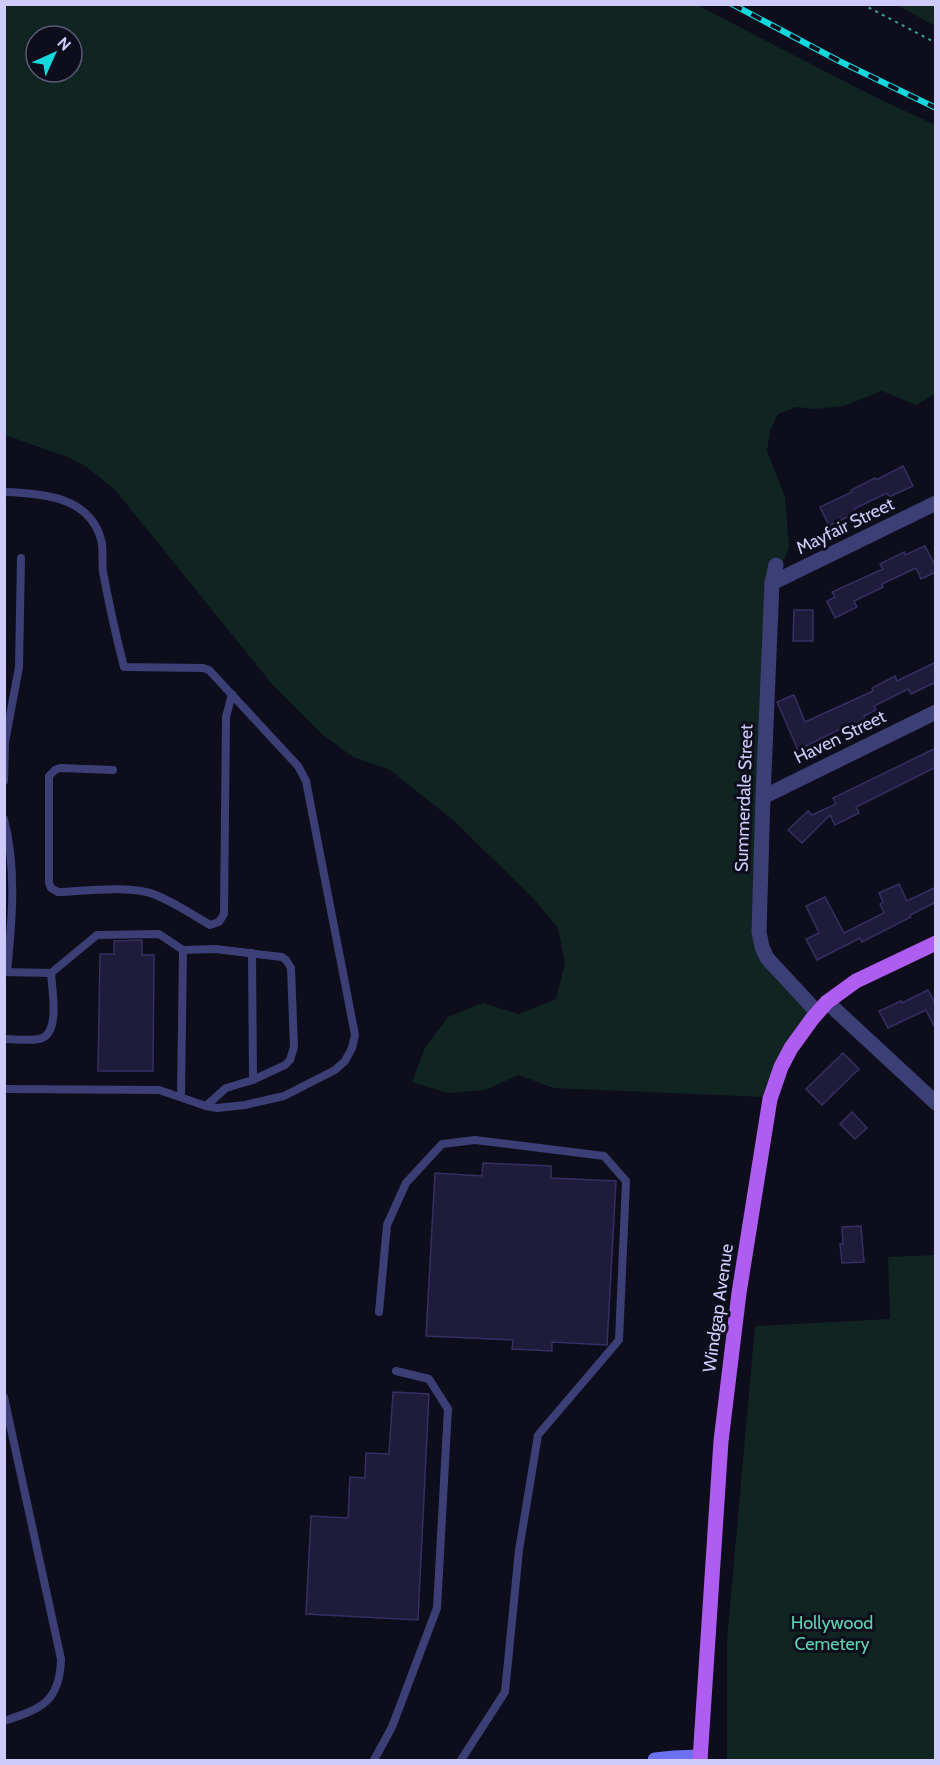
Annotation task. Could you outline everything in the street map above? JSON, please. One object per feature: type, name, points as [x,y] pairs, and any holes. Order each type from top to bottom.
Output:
[{"type":"main road","name":"Windgap Avenue","points":[[700,1759],[721,1441],[740,1293],[770,1099],[781,1067],[791,1048],[822,1007],[856,981],[936,943]]},
{"type":"street","name":"Mayfair Street","points":[[772,583],[935,504]]},
{"type":"street","name":"Summerdale Street","points":[[776,566],[772,583],[762,797],[759,932],[762,947],[767,958],[936,1103]]},
{"type":"street","name":"Haven Street","points":[[762,797],[936,712]]},
{"type":"street","points":[[655,1761],[674,1758],[700,1759]]},
{"type":"lane","points":[[4,492],[62,499],[79,507],[90,518],[102,545],[103,568],[124,668],[206,669],[290,756],[303,774],[355,1035],[349,1055],[335,1070],[284,1096],[245,1106],[206,1106],[159,1090],[4,1089]]},
{"type":"lane","points":[[4,781],[5,742],[19,667],[21,558]]},
{"type":"lane","points":[[113,770],[60,768],[49,776],[49,883],[51,888],[58,892],[143,891],[157,895],[210,925],[219,922],[224,914],[226,717],[232,694]]},
{"type":"lane","points":[[4,819],[11,844],[12,904],[6,972],[51,973],[97,935],[159,934],[183,950],[215,949],[282,957],[286,960],[291,968],[294,1047],[290,1060],[285,1065],[253,1080],[225,1088],[206,1106]]},
{"type":"lane","points":[[181,1096],[183,950]]},
{"type":"lane","points":[[252,953],[253,1080]]},
{"type":"lane","points":[[4,1039],[40,1040],[49,1032],[53,1022],[51,973]]},
{"type":"lane","points":[[379,1312],[387,1225],[406,1183],[442,1144],[475,1140],[604,1156],[626,1181],[619,1340],[538,1435],[519,1550],[505,1692],[461,1761]]},
{"type":"lane","points":[[374,1761],[392,1727],[437,1608],[448,1409],[429,1379],[396,1371]]},
{"type":"lane","points":[[4,1397],[61,1659],[61,1673],[57,1687],[38,1709],[4,1721]]},
{"type":"path","points":[[862,4],[936,43]]},
{"type":"green space","points":[[4,5],[697,5],[869,94],[935,125],[935,394],[916,405],[882,391],[844,406],[815,409],[796,407],[778,414],[770,431],[767,451],[785,497],[789,548],[782,565],[767,577],[755,929],[811,1013],[775,1063],[764,1097],[553,1088],[519,1075],[485,1090],[448,1093],[412,1082],[425,1048],[448,1017],[483,1003],[519,1014],[556,999],[565,963],[558,928],[534,899],[453,820],[390,770],[353,757],[323,735],[272,684],[116,491],[87,467],[70,458],[5,435]]},
{"type":"green space","points":[[897,5],[935,5],[935,26]]},
{"type":"green space","name":"Hollywood Cemetery","points":[[935,1255],[935,1760],[727,1760],[727,1640],[755,1326],[890,1319],[888,1257]]},
{"type":"building","points":[[903,466],[913,486],[889,497],[887,493],[854,509],[855,513],[829,526],[820,507]]},
{"type":"building","points":[[925,546],[936,567],[936,572],[921,579],[916,568],[882,584],[883,587],[854,601],[857,607],[835,618],[827,601],[835,597],[832,592],[883,569],[880,564],[904,552],[905,555]]},
{"type":"building","points":[[794,610],[813,610],[813,641],[793,641]]},
{"type":"building","points":[[936,662],[936,682],[911,694],[908,689],[874,706],[876,710],[864,716],[865,719],[855,724],[854,722],[798,750],[777,702],[794,695],[805,722],[873,691],[872,688],[895,676],[897,681]]},
{"type":"building","points":[[936,748],[936,767],[856,807],[859,813],[835,825],[830,815],[802,843],[788,830],[808,811],[812,815],[836,804],[833,798]]},
{"type":"building","points":[[899,884],[907,901],[936,887],[936,902],[862,942],[860,938],[817,960],[806,939],[819,933],[806,906],[825,897],[844,933],[884,913],[879,893]]},
{"type":"building","points":[[142,940],[142,955],[154,955],[153,1071],[98,1071],[100,954],[114,954],[114,941]]},
{"type":"building","points":[[928,990],[936,1005],[936,1030],[926,1010],[888,1028],[879,1011]]},
{"type":"building","points":[[843,1053],[859,1069],[822,1105],[806,1089]]},
{"type":"building","points":[[852,1112],[867,1128],[855,1139],[840,1124]]},
{"type":"building","points":[[483,1163],[551,1166],[551,1178],[616,1181],[607,1345],[552,1342],[552,1351],[512,1349],[513,1340],[426,1336],[435,1173],[482,1176]]},
{"type":"building","points":[[861,1226],[864,1262],[842,1263],[840,1244],[843,1244],[842,1227]]},
{"type":"building","points":[[393,1392],[429,1394],[418,1620],[306,1614],[311,1516],[348,1518],[350,1477],[365,1478],[366,1453],[389,1454]]},
{"type":"railway","points":[[732,4],[839,61],[936,108]]}]
